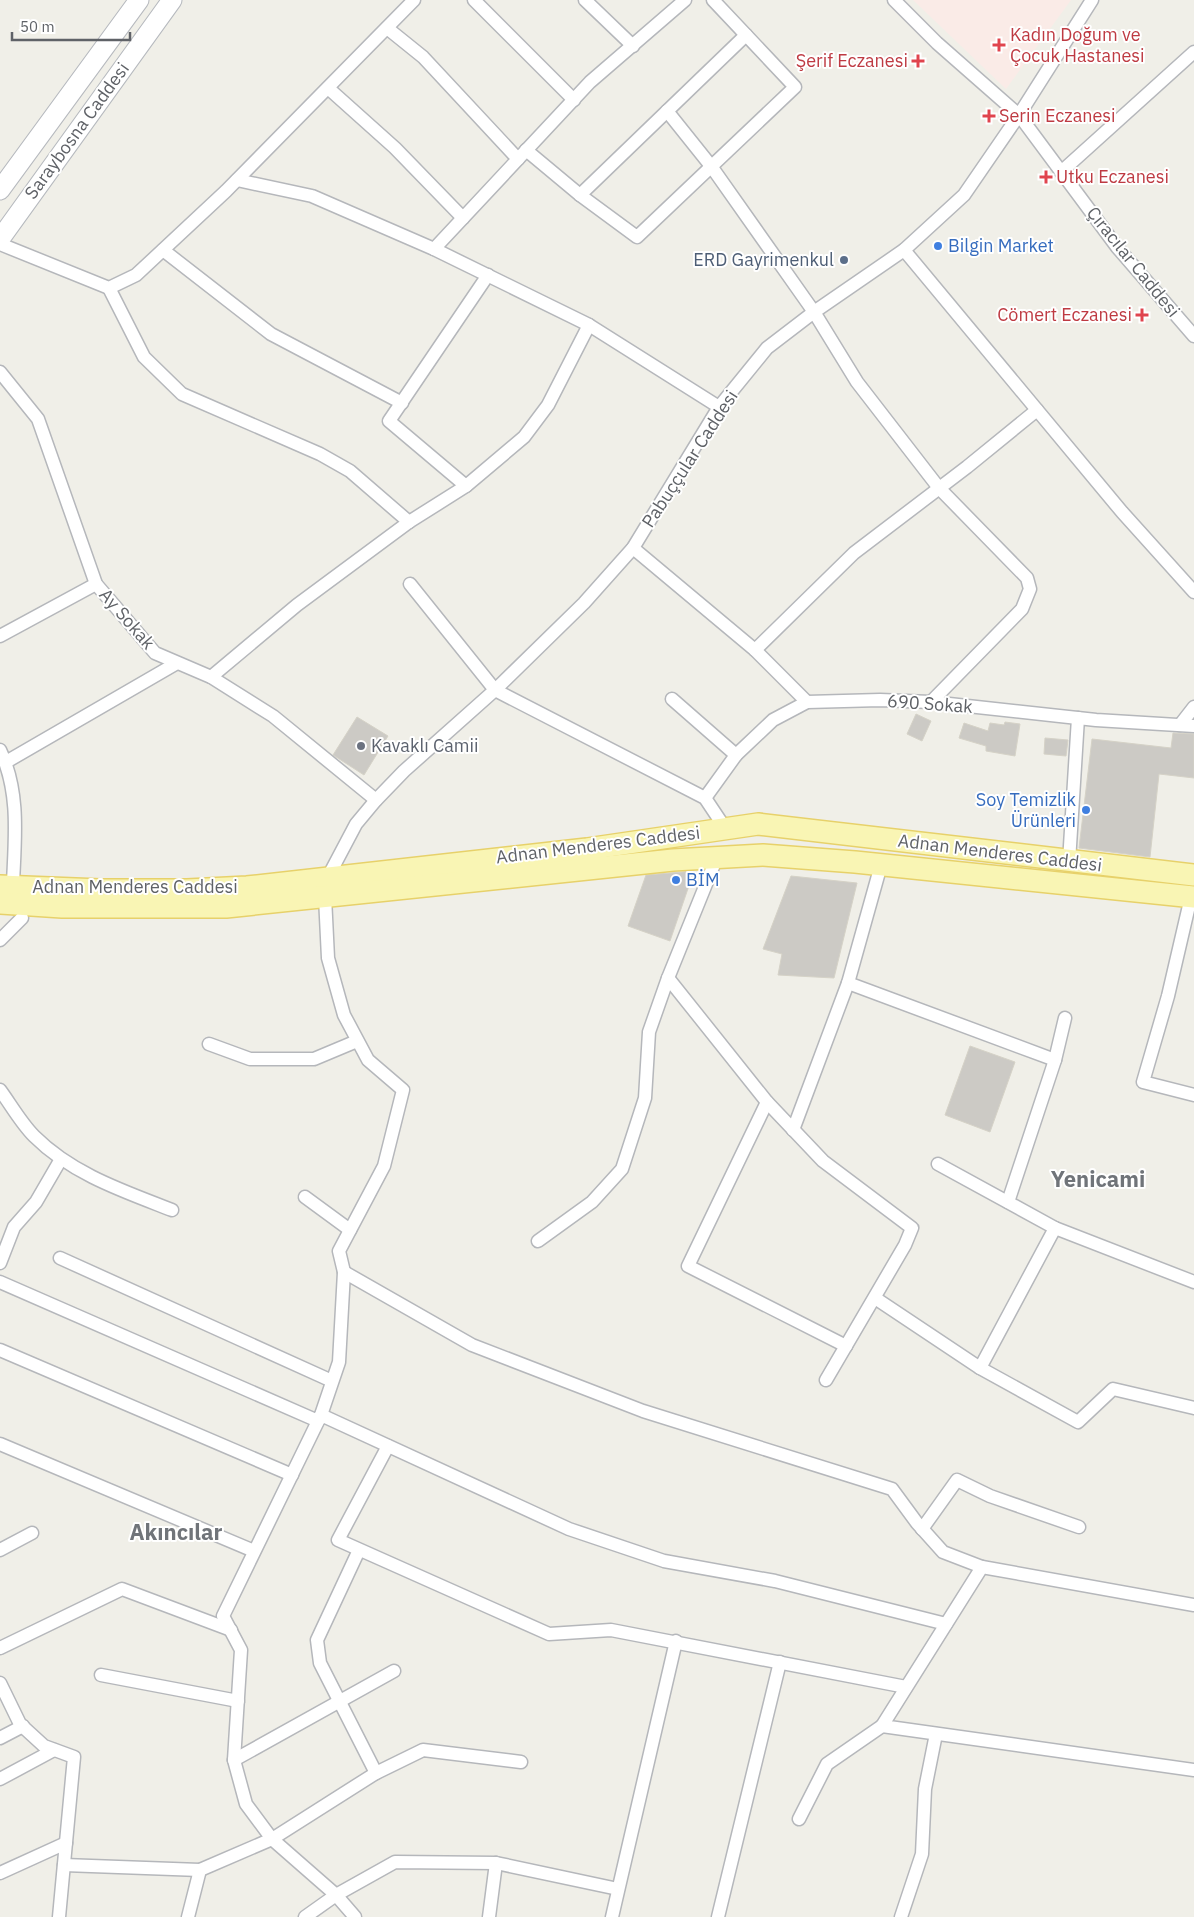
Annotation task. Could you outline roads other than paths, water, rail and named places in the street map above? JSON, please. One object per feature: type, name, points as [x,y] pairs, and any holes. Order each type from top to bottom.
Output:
[{"type":"main road","name":"Saraybosna Caddesi","points":[[0,190],[138,0]]},
{"type":"main road","name":"Saraybosna Caddesi","points":[[0,239],[172,0]]},
{"type":"main road","name":"Adnan Menderes Caddesi","points":[[0,904],[62,907],[226,906],[326,887],[758,824],[1069,862],[1194,875]]},
{"type":"main road","name":"Adnan Menderes Caddesi","points":[[4,883],[34,888],[187,890],[247,887],[326,887],[763,855],[881,865],[1193,897]]},
{"type":"main road","points":[[0,918],[22,918],[62,907]]},
{"type":"street","points":[[109,288],[136,275],[163,250],[237,180],[414,0]]},
{"type":"street","points":[[474,0],[574,100]]},
{"type":"street","points":[[585,0],[633,46]]},
{"type":"street","points":[[434,249],[574,100],[686,0]]},
{"type":"street","points":[[387,28],[423,57],[522,154],[637,237],[795,86],[714,0]]},
{"type":"street","name":"Çıracılar Caddesi","points":[[894,0],[937,43],[1019,115],[1117,247],[1194,336]]},
{"type":"street","name":"Pabuççular Caddesi","points":[[326,887],[356,824],[376,800],[404,771],[495,690],[584,603],[633,548],[719,407],[767,348],[814,312],[904,250],[964,195],[1019,115],[1092,0]]},
{"type":"street","points":[[580,196],[746,35]]},
{"type":"street","points":[[1061,172],[1191,60]]},
{"type":"street","points":[[328,88],[395,148],[463,218]]},
{"type":"street","points":[[667,111],[711,166],[814,312],[857,382],[939,488],[1027,578],[1030,589],[1022,609],[931,702]]},
{"type":"street","points":[[237,180],[312,196],[434,249],[589,324],[719,407]]},
{"type":"street","points":[[0,244],[109,288],[144,357],[182,394],[320,454],[350,471],[409,522]]},
{"type":"street","points":[[163,250],[271,334],[402,403]]},
{"type":"street","points":[[904,250],[957,311],[1122,512],[1194,592]]},
{"type":"street","points":[[466,486],[389,421],[488,275]]},
{"type":"street","points":[[211,677],[297,605],[409,522],[466,486],[524,437],[548,404],[589,324]]},
{"type":"street","name":"Ay Sokak","points":[[0,372],[38,419],[96,584],[155,653],[211,677],[273,716],[376,800]]},
{"type":"street","points":[[755,650],[854,553],[1037,410]]},
{"type":"street","points":[[633,548],[755,650],[807,702]]},
{"type":"street","points":[[0,636],[96,584]]},
{"type":"street","points":[[410,584],[495,690],[705,798],[725,828]]},
{"type":"street","points":[[6,762],[177,662]]},
{"type":"street","points":[[672,699],[736,755]]},
{"type":"street","name":"690 Sokak","points":[[705,798],[736,755],[773,720],[807,702],[880,700],[931,702],[1078,718],[1194,726]]},
{"type":"street","points":[[1180,726],[1194,707]]},
{"type":"street","points":[[1069,862],[1078,718]]},
{"type":"street","points":[[0,750],[6,762],[16,807],[4,883]]},
{"type":"street","points":[[538,1241],[592,1202],[622,1169],[646,1098],[649,1032],[668,978],[717,857]]},
{"type":"street","points":[[793,1130],[848,983],[881,865]]},
{"type":"street","points":[[326,887],[328,958],[344,1015],[368,1060],[404,1090],[384,1166],[339,1251],[344,1272],[339,1362],[320,1418],[223,1616],[241,1650],[234,1760],[246,1804],[272,1839],[336,1895],[355,1917]]},
{"type":"street","points":[[1193,897],[1168,996],[1143,1082],[1194,1095]]},
{"type":"street","points":[[0,940],[22,918]]},
{"type":"street","points":[[668,978],[768,1102],[823,1161],[912,1228],[905,1246],[826,1380]]},
{"type":"street","points":[[848,983],[1055,1060]]},
{"type":"street","points":[[1008,1202],[1055,1060],[1065,1018]]},
{"type":"street","points":[[209,1044],[250,1059],[314,1059],[357,1041]]},
{"type":"street","points":[[0,1090],[34,1135],[61,1159],[104,1184],[172,1210]]},
{"type":"street","points":[[768,1102],[688,1266],[846,1346]]},
{"type":"street","points":[[0,1263],[14,1227],[36,1202],[61,1159]]},
{"type":"street","points":[[938,1164],[1055,1228],[1194,1282]]},
{"type":"street","points":[[305,1197],[350,1230]]},
{"type":"street","points":[[980,1368],[1055,1228]]},
{"type":"street","points":[[60,1258],[332,1381]]},
{"type":"street","points":[[344,1272],[472,1345],[643,1411],[892,1489],[922,1529],[943,1552],[982,1566],[1194,1605]]},
{"type":"street","points":[[0,1282],[388,1446],[569,1529],[664,1561],[775,1581],[946,1624]]},
{"type":"street","points":[[875,1298],[980,1368],[1078,1422],[1113,1389],[1194,1408]]},
{"type":"street","points":[[0,1350],[292,1475]]},
{"type":"street","points":[[0,1444],[254,1551]]},
{"type":"street","points":[[388,1446],[338,1540],[549,1634],[611,1630],[676,1641],[906,1687]]},
{"type":"street","points":[[922,1529],[957,1480],[990,1496],[1079,1527]]},
{"type":"street","points":[[0,1550],[32,1533]]},
{"type":"street","points":[[360,1550],[317,1640],[320,1663],[376,1773]]},
{"type":"street","points":[[799,1819],[827,1764],[882,1726],[982,1566]]},
{"type":"street","points":[[0,1648],[122,1589],[230,1630]]},
{"type":"street","points":[[612,1917],[676,1641]]},
{"type":"street","points":[[718,1917],[780,1662]]},
{"type":"street","points":[[234,1760],[394,1671]]},
{"type":"street","points":[[101,1675],[238,1701]]},
{"type":"street","points":[[0,1683],[23,1726],[44,1746],[74,1757],[59,1917]]},
{"type":"street","points":[[0,1738],[23,1726]]},
{"type":"street","points":[[882,1726],[1194,1770]]},
{"type":"street","points":[[901,1917],[922,1854],[925,1789],[936,1734]]},
{"type":"street","points":[[0,1779],[54,1750]]},
{"type":"street","points":[[64,1866],[200,1870],[272,1839],[376,1773],[423,1750],[521,1762]]},
{"type":"street","points":[[0,1873],[66,1843]]},
{"type":"street","points":[[305,1917],[336,1895],[395,1862],[496,1863],[618,1889]]},
{"type":"street","points":[[489,1917],[496,1863]]},
{"type":"street","points":[[188,1917],[200,1870]]},
{"type":"place","name":"Kadın Doğum ve Çocuk Hastanesi","points":[[999,45]]},
{"type":"place","name":"Şerif Eczanesi","points":[[918,61]]},
{"type":"place","name":"Serin Eczanesi","points":[[989,116]]},
{"type":"place","name":"Utku Eczanesi","points":[[1046,177]]},
{"type":"place","name":"Bilgin Market","points":[[938,246]]},
{"type":"place","name":"ERD Gayrimenkul","points":[[844,260]]},
{"type":"place","name":"Cömert Eczanesi","points":[[1142,315]]},
{"type":"place","name":"Kavaklı Camii","points":[[361,746]]},
{"type":"place","name":"Soy Temizlik Ürünleri","points":[[1086,810]]},
{"type":"place","name":"BİM","points":[[676,880]]},
{"type":"district","name":"Yenicami","points":[[1098,1179]]},
{"type":"district","name":"Akıncılar","points":[[176,1532]]}]
